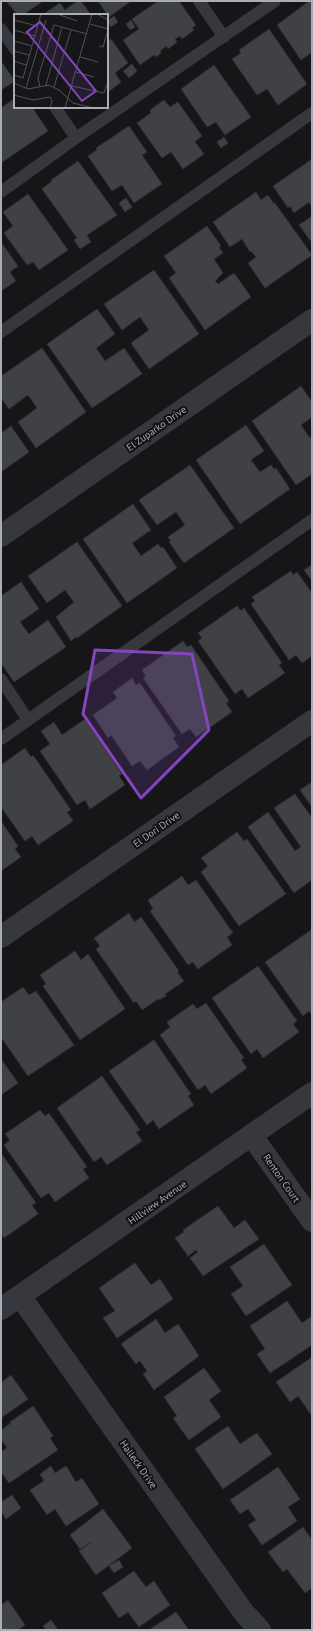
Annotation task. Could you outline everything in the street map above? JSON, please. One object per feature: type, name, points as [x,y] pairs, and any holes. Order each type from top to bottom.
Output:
[{"type":"street","name":"El Zuparko Drive","points":[[1,536],[312,320]]},
{"type":"street","name":"El Dori Drive","points":[[1,937],[312,721]]},
{"type":"street","name":"Hillview Avenue","points":[[1,1309],[312,1093]]},
{"type":"street","name":"Renton Court","points":[[252,1136],[312,1221]]},
{"type":"street","name":"Halleck Drive","points":[[20,1296],[244,1614],[260,1630]]},
{"type":"lane","points":[[199,1],[224,37]]},
{"type":"lane","points":[[1,192],[76,138],[275,1]]},
{"type":"lane","points":[[1,29],[14,48]]},
{"type":"lane","points":[[56,108],[76,138]]},
{"type":"lane","points":[[1,332],[310,118]]},
{"type":"lane","points":[[1,739],[312,520]]},
{"type":"lane","points":[[1,679],[28,720]]},
{"type":"highlighted area","points":[[95,650],[192,654],[209,730],[141,798],[83,714]]},
{"type":"building","points":[[6,1],[43,1],[24,14],[17,14]]},
{"type":"building","points":[[77,1],[81,1],[90,14],[44,14],[60,3],[65,10]]},
{"type":"building","points":[[98,1],[131,1],[109,17]]},
{"type":"building","points":[[158,1],[179,1],[196,25],[192,28],[194,30],[182,39],[180,36],[175,39],[177,42],[168,49],[166,46],[156,57],[154,55],[140,65],[123,40],[139,29],[132,19]]},
{"type":"building","points":[[309,1],[312,1],[312,55],[311,53],[301,60],[277,25]]},
{"type":"building","points":[[114,16],[118,22],[111,27],[108,20]]},
{"type":"building","points":[[131,20],[135,27],[130,30],[126,24]]},
{"type":"building","points":[[269,29],[307,84],[278,105],[267,89],[257,95],[232,59],[241,53],[239,50]]},
{"type":"building","points":[[111,39],[128,63],[115,73],[121,82],[108,92],[108,41]]},
{"type":"building","points":[[1,61],[14,82],[1,90]]},
{"type":"building","points":[[132,64],[137,71],[129,78],[123,71]]},
{"type":"building","points":[[214,65],[251,117],[225,135],[216,122],[207,127],[181,89]]},
{"type":"building","points":[[14,99],[14,108],[33,108],[48,131],[1,163],[1,108]]},
{"type":"building","points":[[164,100],[170,107],[178,102],[202,136],[195,142],[204,154],[183,169],[171,152],[162,158],[137,123],[151,113],[150,110]]},
{"type":"building","points":[[129,126],[147,152],[142,155],[162,184],[134,203],[122,185],[112,191],[88,156],[97,150],[96,148]]},
{"type":"building","points":[[224,137],[228,143],[221,148],[217,142]]},
{"type":"building","points":[[312,159],[312,207],[309,202],[294,213],[290,206],[288,208],[273,186]]},
{"type":"building","points":[[78,161],[117,215],[87,235],[91,242],[80,249],[74,240],[77,238],[42,189],[52,181],[51,180]]},
{"type":"building","points":[[256,192],[261,200],[268,195],[312,255],[265,288],[248,263],[256,257],[251,251],[250,252],[242,239],[230,247],[213,222]]},
{"type":"building","points":[[28,194],[68,250],[39,270],[33,262],[27,265],[4,233],[13,226],[3,212]]},
{"type":"building","points":[[126,198],[132,207],[125,212],[119,203]]},
{"type":"building","points":[[312,216],[312,243],[299,225]]},
{"type":"building","points":[[207,226],[221,246],[219,247],[223,253],[214,259],[223,273],[215,281],[218,284],[234,273],[251,297],[205,330],[169,278],[176,273],[164,256]]},
{"type":"building","points":[[1,242],[18,266],[10,272],[16,281],[1,291]]},
{"type":"building","points":[[154,270],[199,334],[149,369],[131,343],[149,330],[140,317],[122,330],[104,304]]},
{"type":"building","points":[[97,309],[115,334],[96,348],[105,361],[124,348],[142,374],[92,408],[47,344]]},
{"type":"building","points":[[42,348],[86,412],[36,448],[18,422],[37,408],[28,395],[9,409],[1,398],[1,376]]},
{"type":"building","points":[[301,386],[312,402],[312,417],[301,425],[310,438],[312,436],[312,474],[296,485],[252,421]]},
{"type":"building","points":[[246,425],[264,451],[251,460],[260,472],[271,465],[274,469],[276,468],[290,489],[240,524],[196,460]]},
{"type":"building","points":[[11,426],[29,452],[1,472],[1,433]]},
{"type":"building","points":[[190,465],[234,528],[184,563],[169,542],[171,541],[168,537],[185,525],[176,512],[157,525],[139,500]]},
{"type":"building","points":[[133,504],[151,530],[132,543],[141,556],[158,544],[161,548],[163,547],[177,568],[127,603],[83,539]]},
{"type":"building","points":[[77,542],[122,606],[71,641],[56,617],[74,602],[65,590],[47,603],[28,576]]},
{"type":"building","points":[[312,565],[312,581],[304,570]]},
{"type":"building","points":[[291,571],[293,575],[297,572],[312,593],[312,656],[302,663],[296,655],[289,660],[251,604],[255,601],[252,597]]},
{"type":"building","points":[[21,582],[39,609],[20,622],[29,634],[48,620],[66,647],[14,682],[1,663],[1,596]]},
{"type":"building","points":[[237,606],[241,611],[244,608],[282,663],[279,665],[285,673],[248,698],[242,689],[235,694],[198,641],[202,638],[198,633]]},
{"type":"building","points":[[183,641],[187,647],[191,645],[229,701],[226,703],[232,712],[196,737],[190,729],[182,734],[143,678],[146,676],[142,670]]},
{"type":"building","points":[[132,678],[136,685],[140,683],[176,736],[173,738],[179,747],[147,770],[140,761],[132,766],[111,735],[108,738],[93,715],[117,698],[113,692]]},
{"type":"building","points":[[85,719],[122,774],[119,776],[125,785],[90,809],[85,800],[77,805],[40,751],[50,744],[41,731],[54,722],[62,735]]},
{"type":"building","points":[[25,748],[31,757],[33,755],[71,810],[67,812],[73,821],[38,845],[32,836],[25,841],[1,807],[1,765]]},
{"type":"building","points":[[312,782],[312,807],[300,790]]},
{"type":"building","points":[[295,794],[312,818],[312,880],[294,893],[248,827],[268,812],[295,851],[301,847],[274,808]]},
{"type":"building","points":[[1,821],[18,846],[15,849],[21,857],[1,871]]},
{"type":"building","points":[[237,832],[244,841],[247,839],[286,894],[239,926],[201,872],[208,866],[201,858]]},
{"type":"building","points":[[182,876],[188,885],[196,880],[233,933],[227,937],[232,945],[198,969],[193,962],[188,965],[150,911],[153,909],[148,900]]},
{"type":"building","points":[[129,913],[134,922],[141,917],[179,971],[177,972],[184,981],[165,994],[166,996],[159,1000],[158,999],[142,1010],[136,1001],[134,1003],[96,949],[100,946],[94,938]]},
{"type":"building","points":[[311,930],[312,1015],[309,1011],[303,1016],[265,962]]},
{"type":"building","points":[[75,951],[81,960],[88,954],[125,1009],[80,1040],[43,986],[46,984],[40,975]]},
{"type":"building","points":[[258,966],[297,1021],[293,1024],[299,1032],[263,1058],[257,1049],[251,1054],[212,998]]},
{"type":"building","points":[[23,987],[29,995],[36,991],[74,1045],[28,1076],[1,1037],[1,1002]]},
{"type":"building","points":[[206,1003],[244,1058],[241,1060],[247,1068],[211,1094],[205,1085],[198,1090],[160,1035],[170,1027],[167,1022],[193,1004],[197,1009]]},
{"type":"building","points":[[154,1040],[191,1094],[188,1096],[194,1105],[159,1129],[153,1120],[147,1125],[109,1071]]},
{"type":"building","points":[[1,1059],[18,1083],[1,1095]]},
{"type":"building","points":[[102,1076],[140,1130],[136,1132],[142,1141],[107,1165],[101,1157],[94,1162],[57,1108]]},
{"type":"building","points":[[40,1110],[45,1116],[49,1113],[87,1167],[83,1169],[89,1178],[55,1202],[49,1193],[41,1198],[4,1145],[10,1140],[5,1134]]},
{"type":"building","points":[[1,1153],[36,1203],[32,1205],[38,1214],[4,1238],[1,1234]]},
{"type":"building","points":[[218,1206],[234,1228],[245,1220],[259,1239],[203,1276],[190,1258],[198,1252],[196,1250],[188,1256],[175,1238],[184,1232],[183,1230]]},
{"type":"building","points":[[264,1244],[292,1285],[246,1316],[231,1294],[243,1286],[230,1267]]},
{"type":"building","points":[[135,1263],[151,1285],[160,1279],[173,1299],[117,1338],[103,1318],[115,1311],[99,1288]]},
{"type":"building","points":[[287,1301],[302,1323],[312,1316],[312,1345],[270,1373],[257,1354],[265,1349],[250,1326]]},
{"type":"building","points":[[156,1319],[165,1333],[178,1324],[199,1356],[154,1390],[143,1374],[147,1371],[140,1361],[136,1364],[121,1344]]},
{"type":"building","points":[[312,1357],[312,1416],[298,1396],[290,1402],[276,1382]]},
{"type":"building","points":[[204,1368],[221,1391],[209,1400],[221,1417],[189,1440],[173,1418],[177,1416],[164,1397]]},
{"type":"building","points":[[11,1375],[28,1399],[1,1418],[1,1380],[2,1382]]},
{"type":"building","points":[[33,1406],[53,1436],[50,1438],[58,1450],[9,1483],[1,1472],[1,1452],[7,1448],[1,1439],[1,1430]]},
{"type":"building","points":[[228,1426],[240,1444],[257,1433],[272,1454],[223,1489],[195,1449]]},
{"type":"building","points":[[51,1466],[55,1473],[66,1466],[76,1482],[82,1478],[99,1504],[66,1526],[55,1509],[47,1515],[30,1490],[44,1481],[40,1474]]},
{"type":"building","points":[[278,1467],[300,1499],[288,1507],[297,1521],[262,1545],[248,1525],[256,1520],[248,1509],[240,1514],[230,1500]]},
{"type":"building","points":[[12,1495],[21,1508],[6,1519],[1,1511],[1,1502]]},
{"type":"building","points":[[103,1509],[132,1548],[96,1575],[79,1551],[92,1542],[80,1549],[70,1535]]},
{"type":"building","points":[[303,1527],[312,1540],[312,1588],[305,1593],[287,1569],[283,1572],[268,1552]]},
{"type":"building","points":[[119,1560],[123,1567],[114,1573],[109,1566]]},
{"type":"building","points":[[134,1571],[146,1587],[154,1581],[170,1605],[139,1627],[128,1612],[119,1618],[102,1593]]},
{"type":"building","points":[[8,1600],[25,1625],[18,1630],[1,1630],[1,1605]]},
{"type":"building","points":[[176,1612],[189,1630],[149,1630]]},
{"type":"building","points":[[51,1620],[57,1628],[54,1630],[46,1630],[43,1626]]}]
